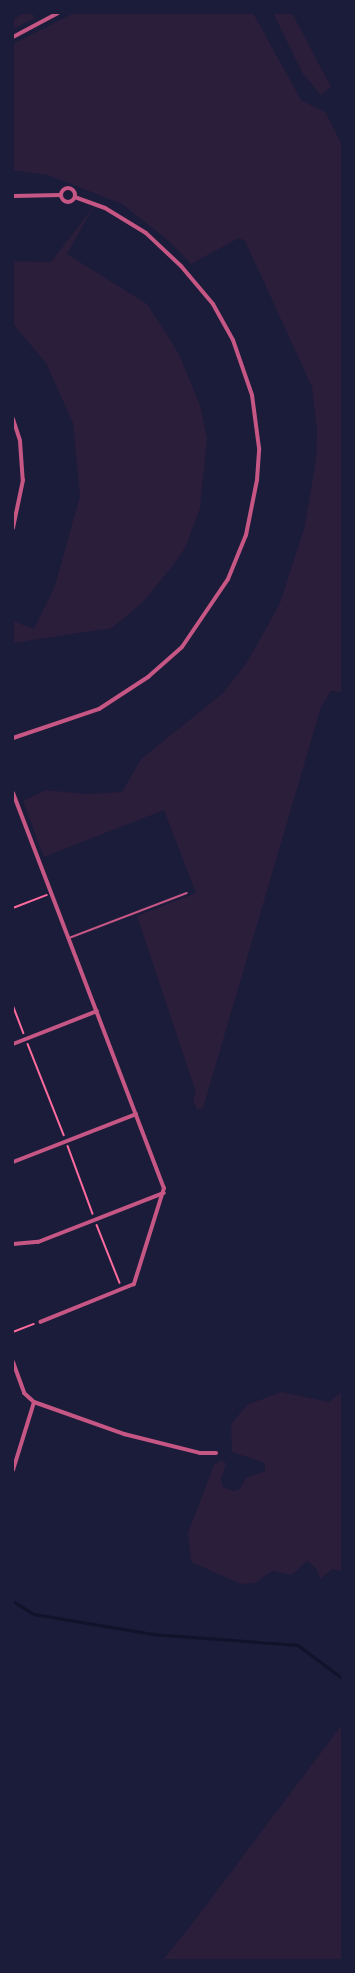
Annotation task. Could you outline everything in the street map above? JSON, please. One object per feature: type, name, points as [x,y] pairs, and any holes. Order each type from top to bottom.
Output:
[{"type":"street","points":[[13,37],[58,13]]},
{"type":"street","points":[[13,738],[99,709],[148,677],[182,647],[228,579],[246,535],[257,480],[258,442],[252,395],[233,340],[213,304],[181,266],[146,233],[105,208],[75,197],[70,188],[63,189],[60,195]]},
{"type":"street","points":[[13,196],[60,195]]},
{"type":"street","points":[[60,195],[66,202],[75,197]]},
{"type":"street","points":[[13,419],[21,447],[23,480],[13,528]]},
{"type":"street","points":[[13,793],[136,1114],[164,1193],[134,1284],[40,1322]]},
{"type":"street","points":[[13,1044],[97,1011]]},
{"type":"street","points":[[13,1162],[136,1114]]},
{"type":"street","points":[[13,1244],[38,1242],[164,1193]]},
{"type":"street","points":[[13,1362],[24,1393],[34,1402],[124,1434],[200,1453],[216,1453]]},
{"type":"street","points":[[13,1470],[34,1402]]},
{"type":"lane","points":[[69,938],[187,893]]},
{"type":"path","points":[[13,908],[52,892]]},
{"type":"path","points":[[13,1332],[40,1322]]},
{"type":"shaded area","points":[[23,13],[32,13],[35,18],[13,29],[13,20]]},
{"type":"shaded area","points":[[74,13],[253,13],[301,100],[326,113],[342,145],[342,692],[331,691],[321,707],[203,1108],[197,1110],[193,1099],[196,1092],[137,916],[196,893],[164,810],[44,857],[23,801],[46,790],[85,794],[122,792],[141,759],[223,693],[248,661],[280,603],[304,529],[316,461],[317,429],[312,387],[245,241],[239,238],[191,264],[169,241],[122,204],[48,175],[13,170],[13,44]]},
{"type":"shaded area","points":[[273,13],[292,13],[331,87],[321,95],[303,74]]},
{"type":"shaded area","points":[[94,206],[67,254],[147,304],[179,354],[201,408],[207,439],[200,508],[186,546],[174,564],[143,602],[112,628],[13,643],[13,621],[34,629],[55,586],[80,496],[73,423],[46,363],[13,324],[13,261],[51,262]]},
{"type":"shaded area","points":[[342,1391],[342,1571],[332,1569],[320,1579],[316,1568],[307,1561],[292,1575],[272,1571],[255,1583],[241,1584],[191,1562],[188,1533],[214,1465],[221,1460],[226,1463],[221,1479],[223,1487],[234,1491],[240,1489],[246,1478],[265,1471],[265,1463],[232,1452],[231,1424],[241,1412],[249,1404],[281,1392],[329,1402]]},
{"type":"shaded area","points":[[341,1726],[342,1960],[163,1960],[195,1920]]},
{"type":"waterway","points":[[13,1601],[34,1614],[152,1634],[298,1645],[342,1678]]}]
